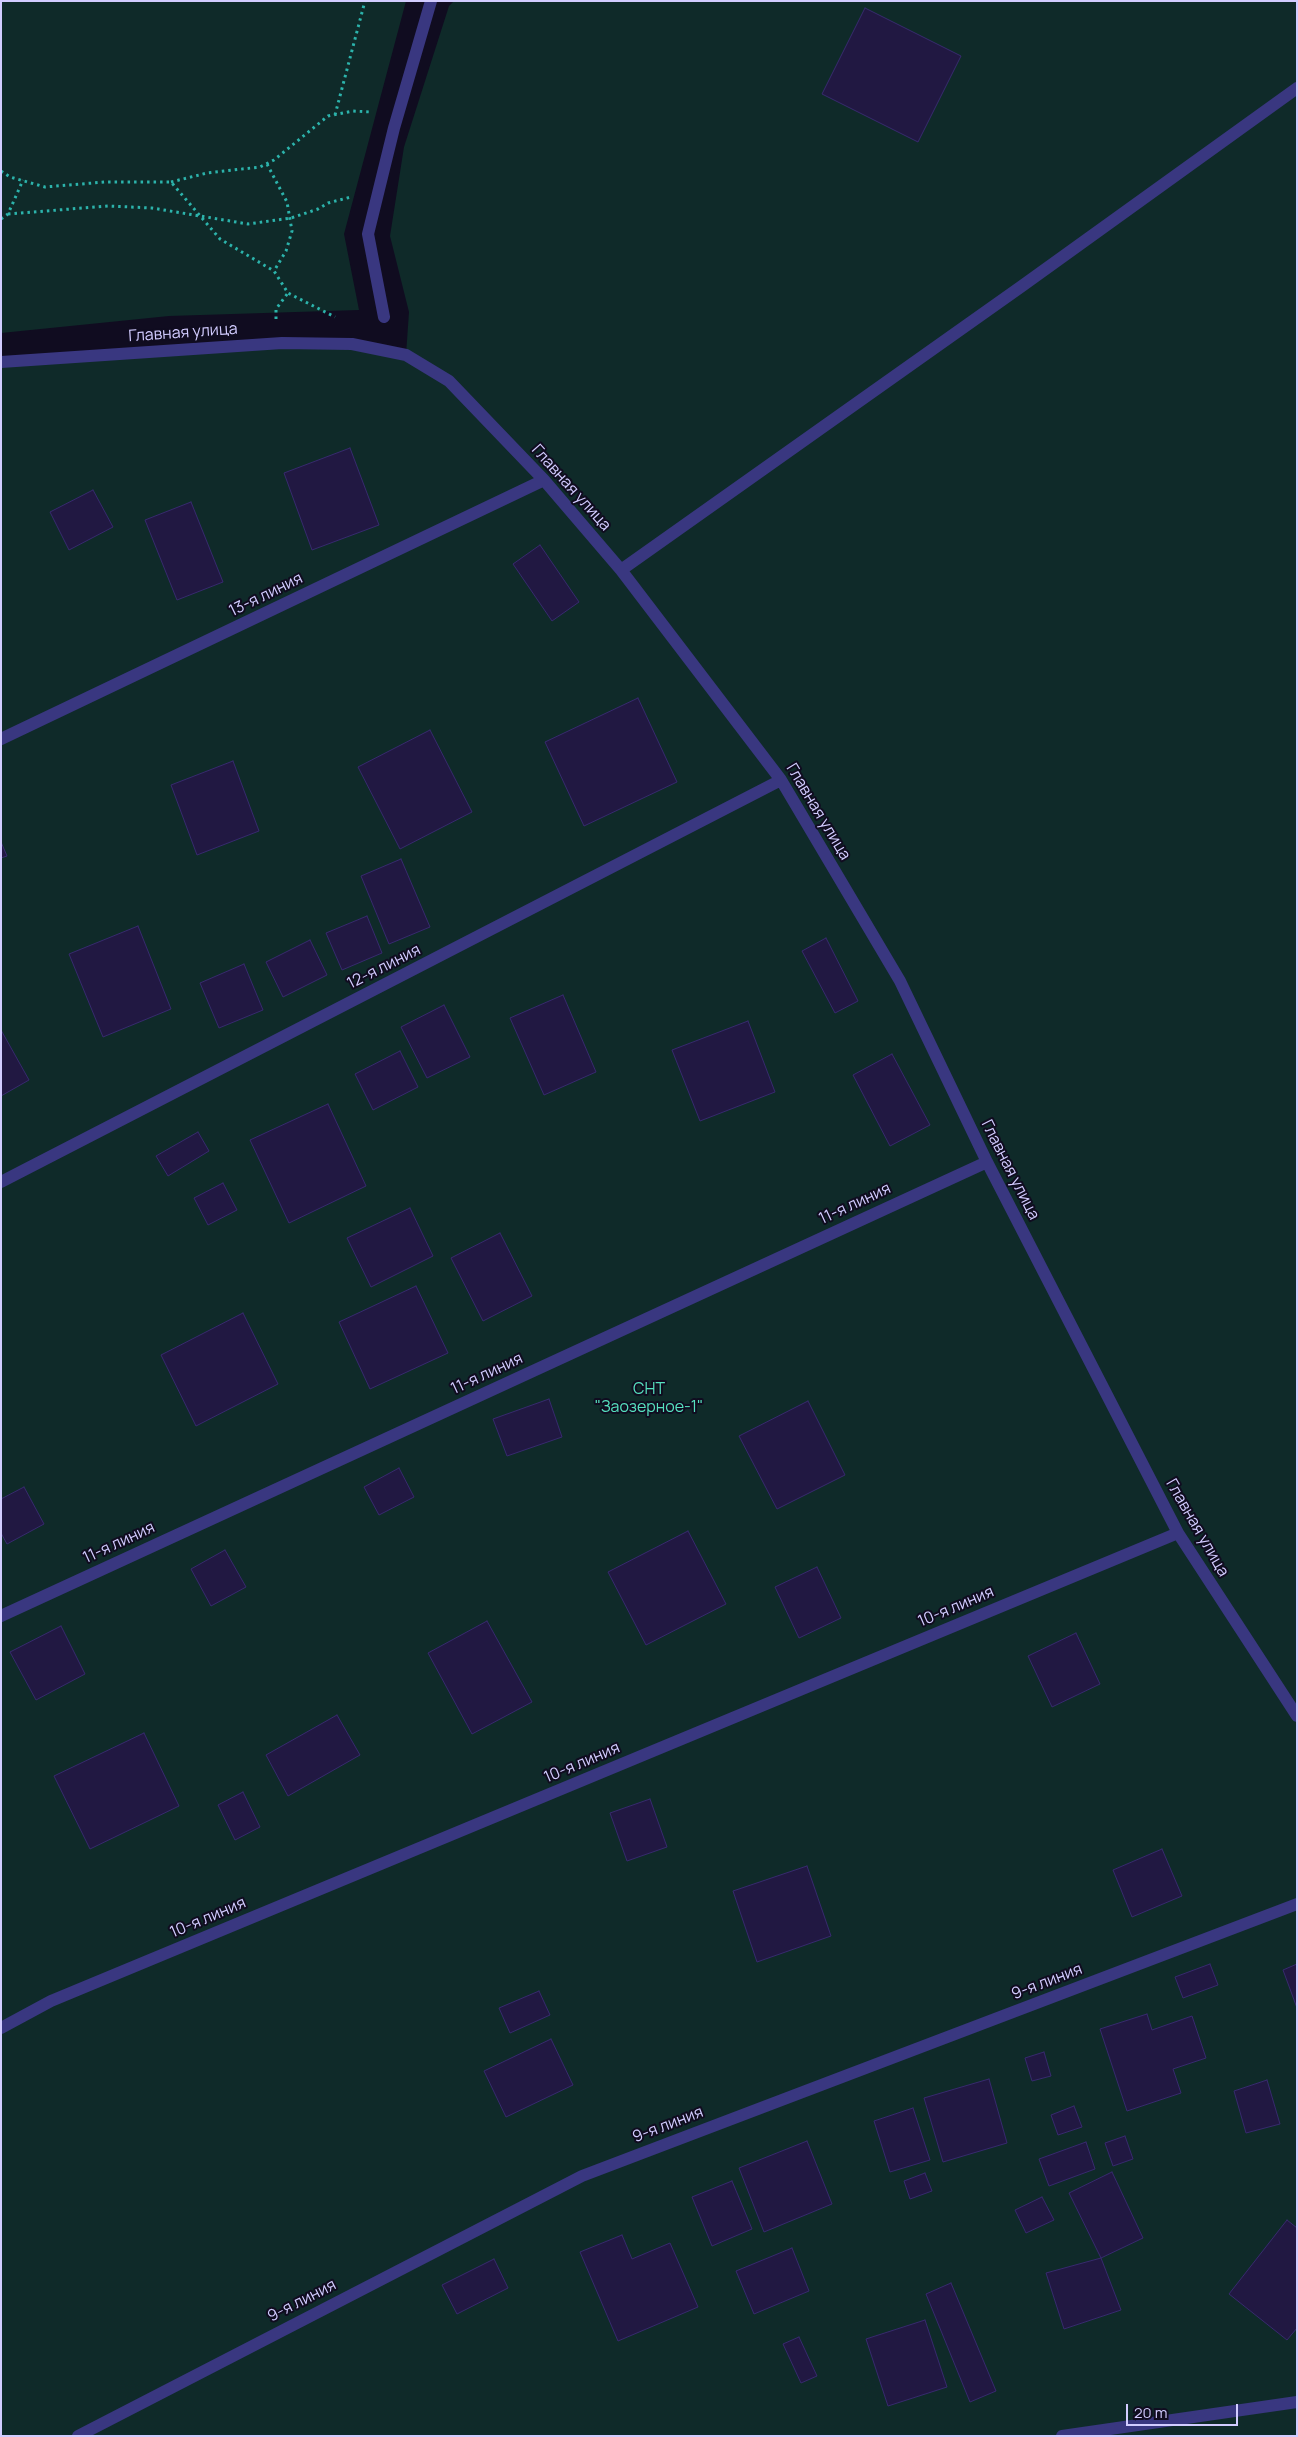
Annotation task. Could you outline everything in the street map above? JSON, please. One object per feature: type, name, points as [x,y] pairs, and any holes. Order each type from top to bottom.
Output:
[{"type":"street","points":[[384,317],[368,234],[400,108],[431,1]]},
{"type":"street","points":[[621,570],[1022,286],[1297,88]]},
{"type":"street","name":"Главная улица","points":[[1,362],[282,343],[352,344],[406,355],[450,381],[544,480],[621,570],[781,780],[900,981],[987,1162],[1178,1533],[1297,1716]]},
{"type":"street","name":"13-я линия","points":[[1,739],[544,480]]},
{"type":"street","name":"12-я линия","points":[[1,1182],[781,780]]},
{"type":"street","name":"11-я линия","points":[[1,1616],[987,1162]]},
{"type":"street","name":"10-я линия","points":[[1,2028],[51,2001],[1178,1533]]},
{"type":"street","name":"9-я линия","points":[[78,2436],[582,2176],[1297,1904]]},
{"type":"street","points":[[1062,2436],[1297,2402]]},
{"type":"path","points":[[335,115],[364,1]]},
{"type":"path","points":[[1,171],[23,180],[46,186],[105,182],[171,182],[207,173],[260,167],[267,164],[328,116],[353,111],[366,113],[400,108]]},
{"type":"path","points":[[267,164],[287,202],[292,231],[286,251],[274,271]]},
{"type":"path","points":[[1,219],[8,214],[23,180]]},
{"type":"path","points":[[171,182],[220,239],[274,271],[288,293],[340,319]]},
{"type":"path","points":[[8,214],[108,206],[152,208],[248,224],[291,218],[318,209],[328,203],[368,192],[377,198]]},
{"type":"green space","points":[[1,1],[406,1],[344,234],[359,310],[169,316],[1,333]]},
{"type":"green space","name":"СНТ \"Заозерное-1\"","points":[[454,1],[1297,1],[1297,2436],[1,2436],[1,362],[282,343],[406,355],[409,312],[390,236],[404,147],[449,6]]},
{"type":"building","points":[[865,8],[961,56],[918,142],[822,94]]},
{"type":"building","points":[[350,448],[379,525],[312,550],[284,473]]},
{"type":"building","points":[[93,490],[113,527],[69,550],[50,512]]},
{"type":"building","points":[[191,502],[223,582],[177,600],[145,520]]},
{"type":"building","points":[[540,545],[579,602],[552,621],[513,564]]},
{"type":"building","points":[[638,698],[677,782],[584,826],[545,742]]},
{"type":"building","points":[[430,730],[472,812],[400,849],[358,767]]},
{"type":"building","points":[[233,761],[259,831],[197,855],[171,785]]},
{"type":"building","points":[[1,842],[7,856],[1,858]]},
{"type":"building","points":[[401,859],[430,927],[389,944],[361,876]]},
{"type":"building","points":[[367,916],[382,953],[342,970],[326,933]]},
{"type":"building","points":[[138,926],[171,1009],[103,1037],[69,954]]},
{"type":"building","points":[[826,938],[858,1001],[835,1013],[802,951]]},
{"type":"building","points":[[310,940],[327,975],[283,997],[266,962]]},
{"type":"building","points":[[244,964],[263,1010],[219,1028],[200,983]]},
{"type":"building","points":[[563,995],[596,1072],[544,1095],[510,1018]]},
{"type":"building","points":[[444,1005],[470,1057],[427,1078],[401,1027]]},
{"type":"building","points":[[748,1021],[775,1092],[700,1121],[672,1050]]},
{"type":"building","points":[[1,1030],[29,1080],[1,1096]]},
{"type":"building","points":[[400,1051],[418,1087],[373,1110],[355,1074]]},
{"type":"building","points":[[892,1054],[930,1125],[890,1146],[853,1075]]},
{"type":"building","points":[[328,1104],[366,1186],[289,1223],[250,1140]]},
{"type":"building","points":[[198,1132],[209,1151],[168,1176],[156,1156]]},
{"type":"building","points":[[223,1183],[237,1210],[208,1225],[194,1198]]},
{"type":"building","points":[[410,1208],[433,1256],[371,1287],[347,1238]]},
{"type":"building","points":[[500,1233],[532,1296],[483,1321],[451,1258]]},
{"type":"building","points":[[416,1286],[448,1353],[370,1389],[339,1322]]},
{"type":"building","points":[[243,1313],[278,1384],[196,1426],[161,1355]]},
{"type":"building","points":[[549,1399],[562,1437],[507,1456],[493,1419]]},
{"type":"building","points":[[808,1401],[845,1475],[777,1509],[739,1436]]},
{"type":"building","points":[[399,1468],[414,1497],[379,1515],[364,1487]]},
{"type":"building","points":[[24,1487],[44,1524],[7,1544],[1,1533],[1,1499]]},
{"type":"building","points":[[688,1531],[726,1604],[646,1645],[608,1572]]},
{"type":"building","points":[[225,1550],[246,1587],[211,1606],[191,1569]]},
{"type":"building","points":[[817,1567],[841,1618],[799,1638],[775,1587]]},
{"type":"building","points":[[487,1621],[532,1702],[472,1734],[428,1653]]},
{"type":"building","points":[[61,1626],[85,1674],[36,1700],[10,1652]]},
{"type":"building","points":[[1076,1633],[1100,1684],[1052,1707],[1028,1656]]},
{"type":"building","points":[[337,1715],[360,1755],[288,1796],[266,1755]]},
{"type":"building","points":[[144,1733],[179,1806],[90,1849],[54,1776]]},
{"type":"building","points":[[243,1792],[260,1827],[235,1840],[218,1805]]},
{"type":"building","points":[[650,1799],[667,1847],[627,1861],[610,1813]]},
{"type":"building","points":[[1162,1849],[1182,1896],[1132,1917],[1113,1870]]},
{"type":"building","points":[[807,1866],[831,1936],[757,1962],[733,1891]]},
{"type":"building","points":[[1210,1964],[1218,1985],[1183,1998],[1175,1977]]},
{"type":"building","points":[[1297,1964],[1297,2008],[1283,1970]]},
{"type":"building","points":[[539,1991],[550,2015],[510,2033],[499,2008]]},
{"type":"building","points":[[1147,2014],[1152,2030],[1192,2016],[1206,2058],[1173,2069],[1181,2093],[1127,2111],[1100,2029]]},
{"type":"building","points":[[551,2039],[573,2085],[506,2117],[484,2071]]},
{"type":"building","points":[[1044,2052],[1051,2076],[1032,2081],[1025,2058]]},
{"type":"building","points":[[989,2079],[1007,2143],[943,2162],[924,2098]]},
{"type":"building","points":[[1267,2080],[1280,2124],[1246,2133],[1234,2091]]},
{"type":"building","points":[[1074,2106],[1082,2127],[1058,2135],[1051,2115]]},
{"type":"building","points":[[913,2108],[930,2160],[890,2172],[874,2121]]},
{"type":"building","points":[[1125,2136],[1133,2159],[1113,2166],[1105,2143]]},
{"type":"building","points":[[807,2141],[832,2204],[764,2232],[739,2168]]},
{"type":"building","points":[[1086,2142],[1095,2169],[1049,2186],[1039,2159]]},
{"type":"building","points":[[1112,2172],[1143,2238],[1101,2258],[1069,2193]]},
{"type":"building","points":[[925,2173],[932,2191],[910,2199],[904,2181]]},
{"type":"building","points":[[732,2181],[752,2229],[712,2246],[692,2197]]},
{"type":"building","points":[[1042,2197],[1054,2220],[1026,2233],[1015,2210]]},
{"type":"building","points":[[1287,2220],[1297,2228],[1297,2328],[1287,2340],[1229,2294]]},
{"type":"building","points":[[622,2235],[632,2259],[670,2243],[698,2307],[618,2341],[580,2252]]},
{"type":"building","points":[[792,2248],[809,2291],[754,2314],[736,2271]]},
{"type":"building","points":[[1101,2258],[1121,2310],[1064,2329],[1046,2273]]},
{"type":"building","points":[[494,2259],[508,2288],[457,2314],[442,2285]]},
{"type":"building","points":[[951,2283],[996,2391],[970,2402],[926,2294]]},
{"type":"building","points":[[925,2320],[947,2387],[888,2406],[866,2339]]},
{"type":"building","points":[[799,2337],[817,2376],[801,2383],[783,2344]]}]
